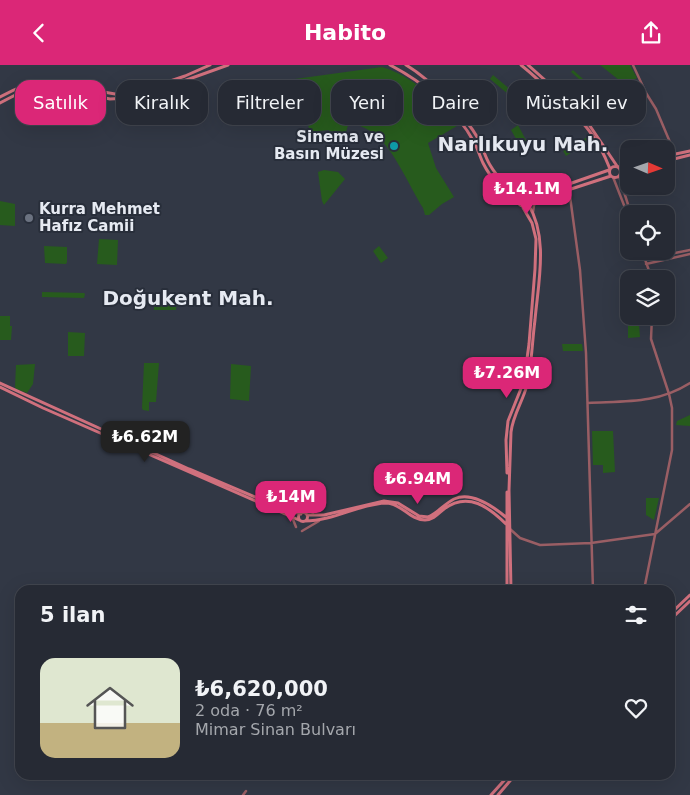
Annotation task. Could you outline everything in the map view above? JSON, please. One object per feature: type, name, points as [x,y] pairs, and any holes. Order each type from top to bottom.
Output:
[{"type":"main road","points":[[0,97],[33,83],[45,82],[121,95],[135,93],[185,76],[210,65]]},
{"type":"main road","points":[[0,103],[23,91],[45,86],[110,99],[128,98],[164,88],[228,65]]},
{"type":"main road","points":[[390,65],[419,82],[453,114],[474,142],[483,163],[496,184],[520,204],[532,223],[536,239],[529,344],[524,381],[507,428],[507,518],[510,529],[511,585]]},
{"type":"main road","points":[[406,65],[420,75],[452,105],[479,140],[495,174],[525,197],[533,216],[540,247],[539,278],[530,370],[526,388],[512,422],[507,585]]},
{"type":"main road","points":[[521,65],[583,122],[596,139],[612,177]]},
{"type":"main road","points":[[520,204],[620,175],[618,167],[586,120],[528,65]]},
{"type":"main road","points":[[676,156],[690,151]]},
{"type":"main road","points":[[676,156],[690,155]]},
{"type":"main road","points":[[520,204],[520,199],[525,197],[549,191],[612,167],[618,167]]},
{"type":"main road","points":[[0,383],[189,469],[252,496],[301,514],[324,515],[384,501],[398,503],[419,516],[428,517],[455,499],[466,497],[484,503],[507,518]]},
{"type":"main road","points":[[0,387],[291,515],[302,522],[319,521],[372,505],[386,503],[398,506],[418,519],[429,519],[454,502],[464,500],[484,507],[508,524]]},
{"type":"main road","points":[[300,520],[299,516],[301,514]]},
{"type":"main road","points":[[305,521],[308,519],[307,515]]},
{"type":"main road","points":[[675,609],[690,595]]},
{"type":"main road","points":[[675,615],[690,601]]},
{"type":"main road","points":[[491,795],[504,780]]},
{"type":"main road","points":[[498,795],[510,780]]},
{"type":"street","points":[[632,65],[656,109],[676,156]]},
{"type":"street","points":[[612,177],[624,205]]},
{"type":"street","points":[[569,189],[583,295],[593,585]]},
{"type":"street","points":[[533,216],[534,205],[539,199]]},
{"type":"street","points":[[675,254],[690,252]]},
{"type":"street","points":[[646,264],[690,252]]},
{"type":"street","points":[[644,260],[648,270]]},
{"type":"street","points":[[645,585],[672,450],[673,421],[669,394],[651,339],[652,325]]},
{"type":"street","points":[[588,403],[647,400],[669,394],[690,383]]},
{"type":"street","points":[[510,529],[520,538],[540,545],[591,543],[655,534],[690,504]]},
{"type":"street","points":[[294,512],[308,505],[314,515]]},
{"type":"street","points":[[291,515],[296,527]]},
{"type":"street","points":[[302,531],[319,521]]},
{"type":"street","points":[[243,795],[246,791]]},
{"type":"green space","points":[[600,65],[630,65],[637,78],[633,80],[619,80]]},
{"type":"green space","points":[[382,67],[404,76],[413,82],[413,125],[457,126],[428,143],[436,168],[454,197],[429,215],[425,215],[402,170],[384,143],[374,134],[356,125],[403,125],[403,80],[331,80],[331,125],[348,125],[346,132],[329,130],[310,132],[308,125],[321,125],[321,80],[295,79]]},
{"type":"green space","points":[[573,70],[584,80],[580,80],[571,72]]},
{"type":"green space","points":[[493,75],[507,87],[507,93],[497,85],[497,80],[490,79]]},
{"type":"green space","points":[[518,125],[527,142],[523,151],[511,130]]},
{"type":"green space","points":[[589,136],[591,140],[566,156],[563,151]]},
{"type":"green space","points":[[324,170],[338,172],[345,179],[324,205],[318,172]]},
{"type":"green space","points":[[0,201],[15,204],[15,226],[0,225]]},
{"type":"green space","points":[[99,239],[118,240],[117,265],[97,264]]},
{"type":"green space","points":[[44,246],[67,247],[66,264],[45,263]]},
{"type":"green space","points":[[379,246],[388,258],[381,263],[373,251]]},
{"type":"green space","points":[[42,292],[85,294],[84,298],[42,297]]},
{"type":"green space","points":[[154,299],[177,299],[176,310],[154,310]]},
{"type":"green space","points":[[0,316],[10,316],[10,326],[12,326],[11,340],[0,340]]},
{"type":"green space","points":[[628,325],[639,325],[640,337],[628,338]]},
{"type":"green space","points":[[68,332],[85,333],[84,356],[68,356]]},
{"type":"green space","points":[[562,344],[582,344],[583,351],[563,351]]},
{"type":"green space","points":[[144,363],[159,363],[156,402],[149,402],[149,411],[142,408]]},
{"type":"green space","points":[[35,364],[33,384],[27,393],[16,389],[16,365]]},
{"type":"green space","points":[[231,364],[251,366],[249,401],[230,399]]},
{"type":"green space","points":[[690,415],[690,426],[676,425],[677,421]]},
{"type":"green space","points":[[592,431],[613,431],[615,472],[603,473],[603,465],[593,465]]},
{"type":"green space","points":[[646,498],[659,498],[654,520],[646,515]]},
{"type":"place","name":"Sinema ve Basın Müzesi","points":[[394,146]]},
{"type":"place","name":"Kurra Mehmet Hafız Camii","points":[[29,218]]},
{"type":"district","name":"Narlıkuyu Mah.","points":[[523,144]]},
{"type":"district","name":"Doğukent Mah.","points":[[188,298]]}]
